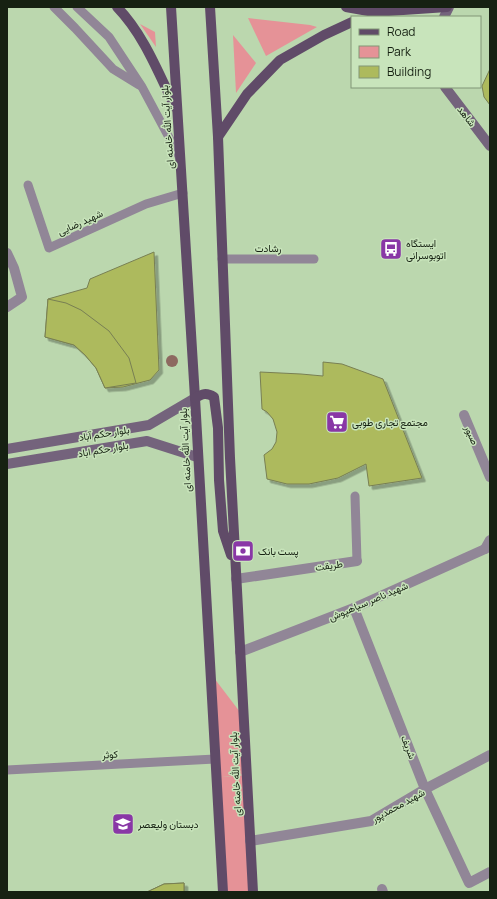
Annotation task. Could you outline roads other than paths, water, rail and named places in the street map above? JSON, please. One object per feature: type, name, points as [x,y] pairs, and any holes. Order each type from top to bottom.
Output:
[{"type":"main road","points":[[117,7],[124,14],[147,49],[178,113]]},
{"type":"main road","name":"بلوار آیت الله خامنه ای","points":[[171,7],[223,892]]},
{"type":"main road","name":"بلوار آیت الله خامنه ای","points":[[210,7],[218,137],[230,458],[253,892]]},
{"type":"main road","points":[[346,7],[376,14],[420,8],[448,7]]},
{"type":"main road","points":[[218,137],[247,94],[280,60],[324,35],[351,22]]},
{"type":"main road","name":"شاهد","points":[[446,88],[490,146]]},
{"type":"main road","points":[[195,398],[204,393],[214,397],[218,428],[219,480],[223,531],[236,574]]},
{"type":"main road","name":"بلوار حکم آباد","points":[[7,448],[148,425],[195,398]]},
{"type":"main road","name":"بلوار حکم اباد","points":[[7,464],[147,441],[198,457]]},
{"type":"street","points":[[7,253],[14,268],[22,297],[7,307]]},
{"type":"street","name":"صبور","points":[[464,415],[490,477]]},
{"type":"street","name":"شهید ناصر سیاهپوش","points":[[240,652],[354,608],[488,549]]},
{"type":"street","name":"طریقت","points":[[236,574],[357,561]]},
{"type":"street","name":"شریف","points":[[354,608],[425,789],[469,883],[490,872]]},
{"type":"street","name":"شهید محمدپور","points":[[250,841],[371,821],[425,789],[490,755]]},
{"type":"lane","points":[[54,7],[113,69],[142,87]]},
{"type":"lane","points":[[77,7],[109,38],[142,87],[181,159]]},
{"type":"lane","name":"شهید رضایی","points":[[28,185],[49,248],[146,204],[183,193]]},
{"type":"lane","name":"رشادت","points":[[222,259],[314,259]]},
{"type":"lane","name":"طریقت","points":[[355,496],[357,561]]},
{"type":"lane","name":"کوثر","points":[[7,770],[215,759]]},
{"type":"place","name":"ایستگاه اتوبوسرانی","points":[[391,249]]},
{"type":"place","name":"مجتمع تجاری طوبی","points":[[337,422]]},
{"type":"place","name":"پست بانک","points":[[243,551]]},
{"type":"place","name":"دبستان ولیعصر","points":[[123,824]]}]
